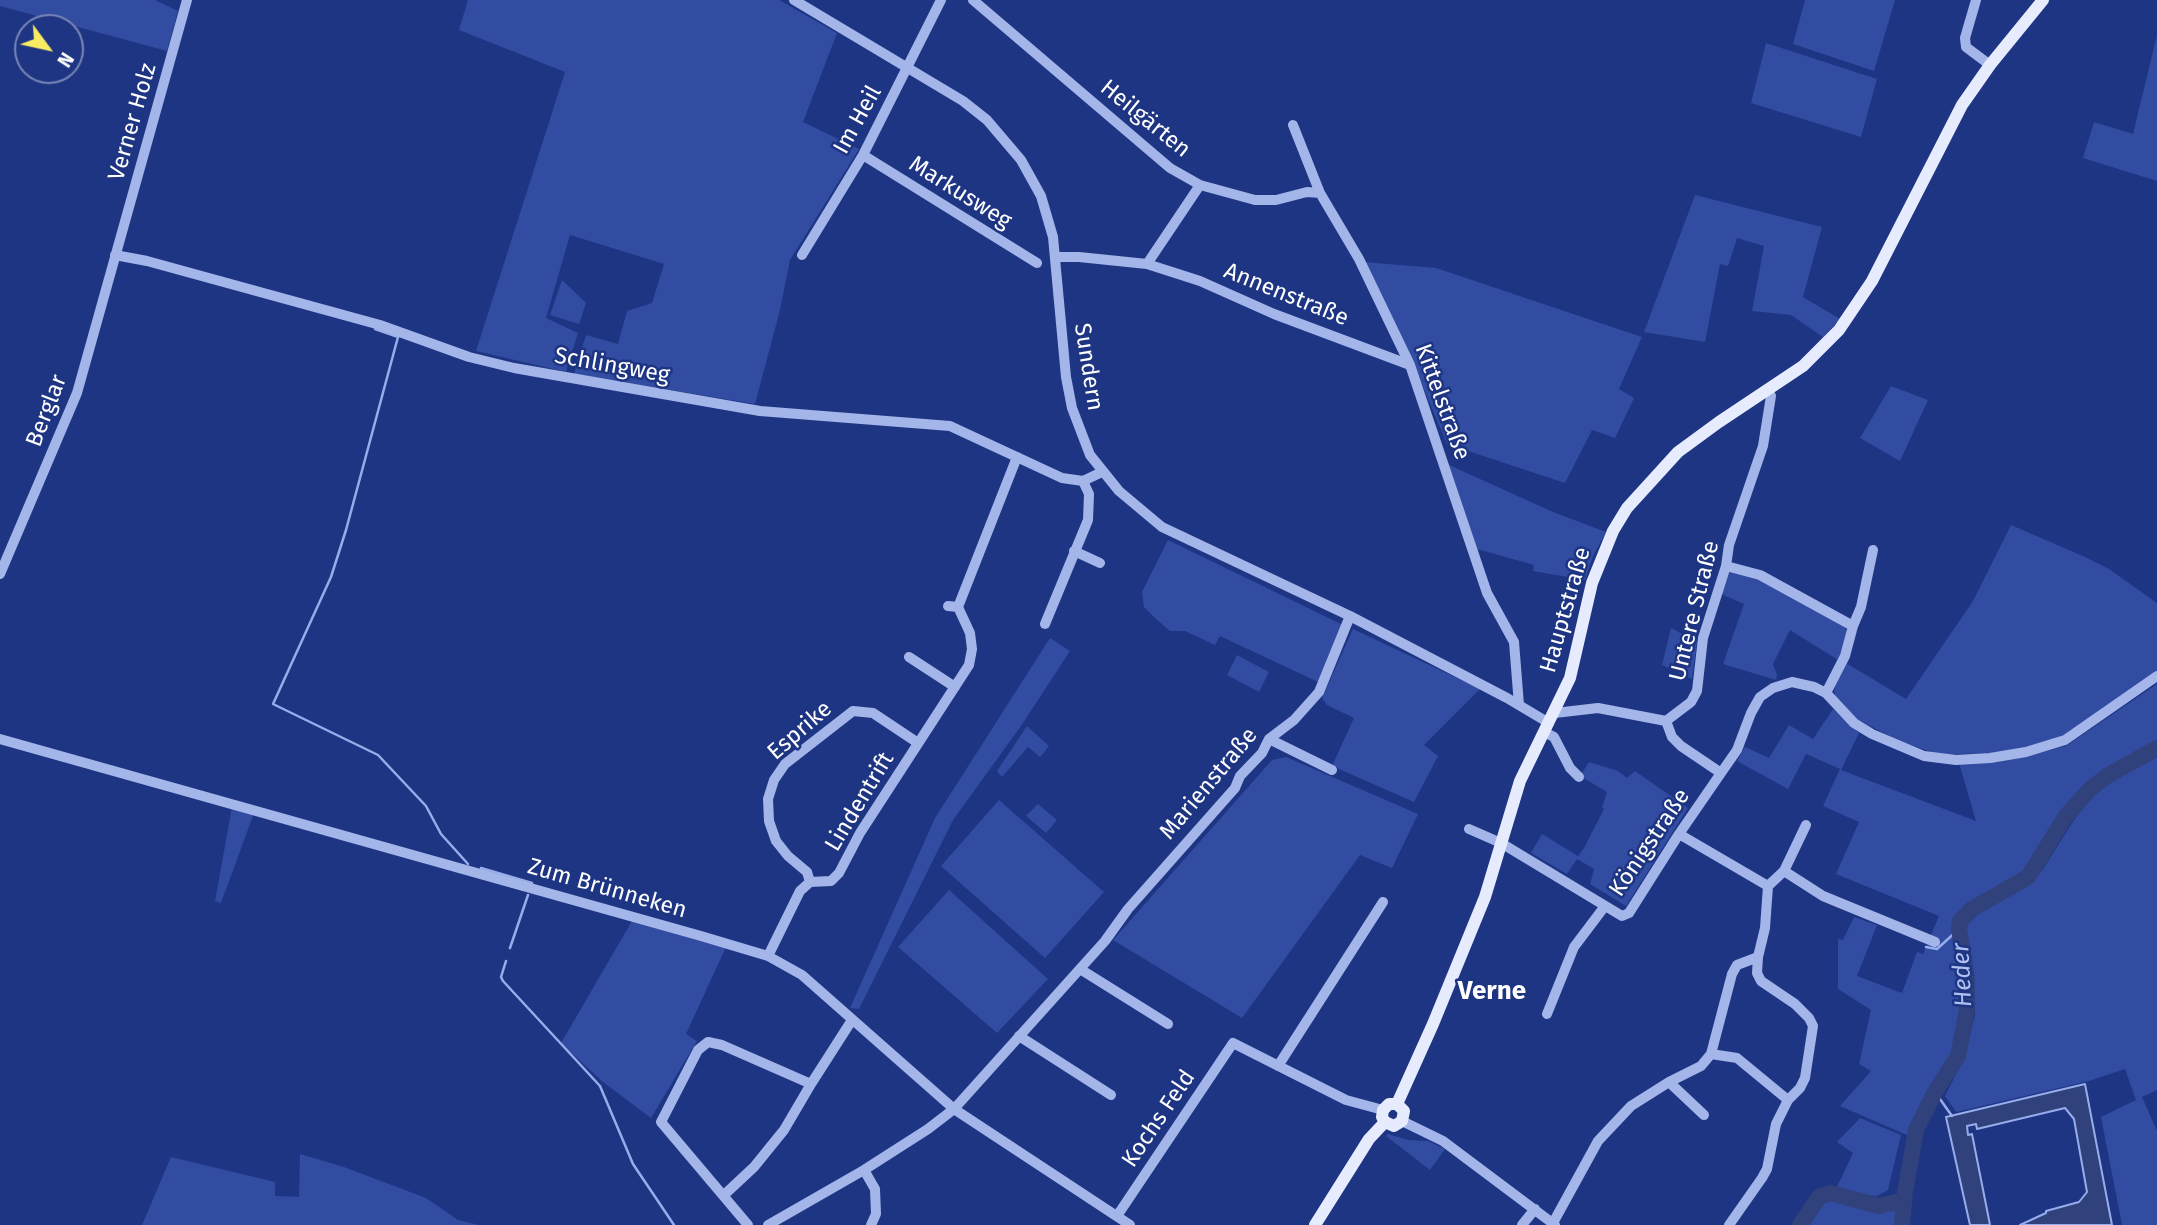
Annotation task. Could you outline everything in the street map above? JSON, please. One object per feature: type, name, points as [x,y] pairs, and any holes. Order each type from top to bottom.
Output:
[{"type":"main road","name":"Hauptstraße","points":[[1397,1104],[1480,910],[1520,781],[1570,678],[1593,579],[1613,531],[1628,508],[1678,452],[1803,366],[1823,348],[1856,307],[1872,281],[1962,105],[1990,65],[2043,0]]},
{"type":"main road","points":[[1315,1225],[1389,1104],[1397,1104],[1404,1111],[1402,1121],[1394,1126],[1384,1116]]},
{"type":"street","name":"Verner Holz","points":[[115,256],[187,0]]},
{"type":"street","name":"Sundern","points":[[794,0],[963,101],[987,120],[1009,144],[1031,175],[1041,196],[1053,237],[1065,366],[1072,408],[1090,455],[1136,508],[1162,527],[1350,616],[1550,723]]},
{"type":"street","name":"Im Heil","points":[[802,255],[863,155],[941,0]]},
{"type":"street","name":"Heilgärten","points":[[973,0],[1170,167],[1200,185],[1255,200],[1276,200],[1307,192],[1320,193]]},
{"type":"street","points":[[1976,0],[1965,38],[1966,47],[1990,65]]},
{"type":"street","name":"Kittelstraße","points":[[1293,125],[1320,193],[1359,259],[1410,365],[1487,593],[1514,642],[1519,705]]},
{"type":"street","name":"Markusweg","points":[[863,155],[1037,263]]},
{"type":"street","points":[[1147,264],[1200,185]]},
{"type":"street","name":"Schlingweg","points":[[115,256],[147,261],[367,322],[469,357],[514,368],[760,411],[950,426],[1062,478],[1083,481]]},
{"type":"street","name":"Berglar","points":[[0,575],[77,393],[115,256]]},
{"type":"street","name":"Annenstraße","points":[[1056,257],[1147,264],[1200,281],[1275,314],[1410,365]]},
{"type":"street","name":"Untere Straße","points":[[1666,721],[1691,702],[1697,691],[1703,638],[1763,446],[1771,396],[1768,390]]},
{"type":"street","name":"Lindentrift","points":[[810,882],[831,881],[839,873],[860,833],[969,665],[972,649],[970,634],[953,606],[1017,457]]},
{"type":"street","points":[[1045,624],[1088,520],[1089,494],[1083,481],[1102,472]]},
{"type":"street","points":[[1873,550],[1861,607],[1845,656],[1826,693],[1854,723],[1896,745],[1924,756],[1956,760],[2026,752],[2065,740],[2157,676]]},
{"type":"street","points":[[1074,551],[1100,563]]},
{"type":"street","points":[[1726,566],[1760,575],[1853,626]]},
{"type":"street","name":"Marienstraße","points":[[768,1225],[864,1170],[954,1109],[1105,941],[1128,909],[1235,788],[1240,776],[1262,752],[1269,739],[1294,720],[1320,692],[1350,616]]},
{"type":"street","points":[[909,657],[955,687]]},
{"type":"street","name":"Königstraße","points":[[1469,829],[1501,843],[1622,916],[1629,913],[1737,750],[1760,697],[1773,688],[1792,682],[1826,693]]},
{"type":"street","points":[[1579,778],[1570,768],[1550,723],[1598,708],[1666,721],[1672,737],[1681,746],[1721,773]]},
{"type":"street","name":"Esprike","points":[[810,882],[807,872],[788,856],[776,841],[769,821],[768,799],[774,780],[785,764],[853,711],[873,713],[918,743]]},
{"type":"street","name":"Zum Brünneken","points":[[0,739],[768,956],[802,975],[954,1109],[1130,1225]]},
{"type":"street","points":[[1269,739],[1332,770]]},
{"type":"street","points":[[1729,1225],[1767,1169],[1776,1124],[1788,1100],[1800,1088],[1805,1078],[1813,1027],[1809,1018],[1795,1004],[1761,981],[1757,973],[1765,928],[1768,886],[1784,871],[1806,825]]},
{"type":"street","points":[[1679,834],[1768,886]]},
{"type":"street","points":[[1784,871],[1823,897],[1935,942]]},
{"type":"street","points":[[768,956],[800,891],[810,882]]},
{"type":"street","points":[[1382,902],[1278,1066],[1384,1116]]},
{"type":"street","points":[[1547,1014],[1574,947],[1605,906]]},
{"type":"street","points":[[1402,1121],[1443,1141],[1554,1224],[1598,1141],[1631,1106],[1701,1066],[1711,1054],[1732,974],[1737,965],[1758,957]]},
{"type":"street","points":[[1080,969],[1168,1024]]},
{"type":"street","points":[[724,1195],[754,1167],[783,1130],[852,1020]]},
{"type":"street","points":[[1019,1036],[1111,1095]]},
{"type":"street","points":[[748,1225],[661,1122],[698,1050],[708,1042],[722,1045],[811,1084]]},
{"type":"street","name":"Kochs Feld","points":[[1117,1216],[1233,1043],[1278,1066]]},
{"type":"street","points":[[1711,1054],[1737,1058],[1788,1100]]},
{"type":"street","points":[[1669,1082],[1704,1115]]},
{"type":"street","points":[[864,1170],[875,1189],[876,1214],[871,1225]]},
{"type":"street","points":[[1522,1225],[1535,1209]]},
{"type":"shaded area","points":[[0,0],[155,0],[178,11],[167,51],[84,29],[84,14],[30,14],[0,6]]},
{"type":"shaded area","points":[[468,0],[779,0],[837,33],[803,122],[859,149],[790,260],[755,404],[574,374],[586,335],[618,344],[627,311],[652,303],[664,264],[570,235],[546,318],[578,333],[566,372],[476,351],[565,72],[459,30]]},
{"type":"shaded area","points":[[1805,0],[1895,0],[1874,71],[1793,44]]},
{"type":"shaded area","points":[[2157,35],[2157,181],[2083,158],[2094,122],[2133,134]]},
{"type":"shaded area","points":[[1766,43],[1877,79],[1861,137],[1751,103]]},
{"type":"shaded area","points":[[1695,195],[1822,227],[1803,297],[1840,319],[1823,337],[1791,315],[1752,311],[1764,246],[1737,238],[1728,266],[1720,264],[1705,342],[1644,332]]},
{"type":"shaded area","points":[[1363,262],[1436,268],[1642,337],[1619,389],[1634,398],[1615,438],[1592,430],[1565,483],[1447,444],[1412,361]]},
{"type":"shaded area","points":[[562,280],[586,303],[579,324],[550,315]]},
{"type":"shaded area","points":[[1891,386],[1928,400],[1900,461],[1860,438]]},
{"type":"shaded area","points":[[1449,465],[1553,512],[1606,532],[1593,556],[1585,580],[1533,571],[1534,565],[1477,549]]},
{"type":"shaded area","points":[[2011,525],[2109,569],[2157,603],[2157,671],[2060,738],[1991,753],[1940,755],[1899,741],[1857,719],[1837,701],[1834,692],[1836,681],[1846,663],[1906,699],[1973,601]]},
{"type":"shaded area","points":[[1168,540],[1343,625],[1318,682],[1220,636],[1215,645],[1185,631],[1170,631],[1156,619],[1144,607],[1142,592]]},
{"type":"shaded area","points":[[1730,572],[1762,579],[1841,623],[1846,629],[1846,639],[1838,660],[1790,630],[1773,664],[1776,680],[1723,664],[1744,604],[1721,594]]},
{"type":"shaded area","points":[[1671,628],[1697,642],[1692,679],[1662,665]]},
{"type":"shaded area","points":[[1353,629],[1480,689],[1424,745],[1438,756],[1414,802],[1332,766],[1354,718],[1327,705],[1322,698]]},
{"type":"shaded area","points":[[1050,638],[1070,651],[1021,726],[953,820],[859,1009],[850,1008],[935,818]]},
{"type":"shaded area","points":[[1237,655],[1269,672],[1259,692],[1227,675]]},
{"type":"shaded area","points":[[2157,684],[2157,740],[2086,787],[2062,813],[2025,871],[2015,880],[1970,905],[1959,917],[1953,937],[1961,985],[1961,1017],[1949,1060],[1909,1136],[1840,1106],[1871,1071],[1859,1064],[1871,1010],[1838,989],[1838,939],[1843,940],[1854,917],[1877,925],[1857,976],[1902,993],[1917,952],[1923,954],[1939,916],[1836,874],[1859,822],[1823,806],[1840,769],[1806,754],[1788,789],[1737,761],[1745,747],[1769,758],[1789,725],[1813,739],[1833,709],[1859,733],[1841,770],[1976,821],[1959,763],[2028,756],[2066,746]]},
{"type":"shaded area","points":[[1027,726],[1049,746],[1040,757],[1028,747],[1002,777],[997,771]]},
{"type":"shaded area","points":[[2157,755],[2157,1090],[2142,1097],[2157,1131],[2157,1225],[2122,1225],[2101,1117],[2136,1100],[2125,1069],[2089,1081],[1956,1112],[1945,1096],[1964,1058],[1975,1015],[1974,981],[1964,934],[1965,924],[1971,917],[2028,885],[2043,869],[2092,797],[2113,780]]},
{"type":"shaded area","points":[[1286,757],[1418,814],[1392,868],[1360,855],[1242,1018],[1113,940],[1272,760]]},
{"type":"shaded area","points":[[1589,762],[1618,771],[1627,778],[1635,771],[1688,808],[1626,906],[1590,884],[1594,869],[1577,859],[1567,874],[1531,853],[1542,834],[1578,856],[1584,848],[1604,809],[1602,808],[1607,792],[1580,776]]},
{"type":"shaded area","points":[[999,800],[1104,892],[1045,958],[941,866]]},
{"type":"shaded area","points":[[1038,804],[1057,820],[1046,833],[1026,816]]},
{"type":"shaded area","points":[[232,807],[254,813],[221,903],[215,901]]},
{"type":"shaded area","points":[[949,890],[1048,979],[997,1033],[898,947]]},
{"type":"shaded area","points":[[632,921],[726,947],[686,1034],[697,1041],[651,1118],[603,1082],[561,1043]]},
{"type":"shaded area","points":[[2085,1084],[2112,1225],[2020,1225],[2046,1211],[2079,1202],[2087,1192],[2074,1119],[2065,1108],[1977,1129],[1976,1124],[1967,1126],[1968,1135],[1972,1134],[1990,1225],[1970,1225],[1946,1117]]},
{"type":"shaded area","points":[[1860,1118],[1901,1135],[1888,1190],[1877,1196],[1835,1191],[1853,1153],[1837,1142]]},
{"type":"shaded area","points":[[1388,1134],[1408,1140],[1428,1141],[1445,1149],[1430,1170],[1386,1136]]},
{"type":"shaded area","points":[[300,1154],[344,1167],[426,1198],[458,1220],[479,1225],[142,1225],[171,1157],[275,1182],[275,1196],[299,1197]]},
{"type":"shaded area","points":[[1835,1198],[1876,1212],[1898,1208],[1897,1225],[1806,1225],[1819,1204]]},
{"type":"waterway","points":[[375,329],[398,337],[346,530],[331,577],[273,704],[378,755],[426,806],[441,834],[468,864]]},
{"type":"waterway","name":"Heder","points":[[1902,1225],[1916,1130],[1935,1092],[1958,1056],[1967,1010],[1967,980],[1960,921],[1972,909],[2028,877],[2066,816],[2089,790],[2107,776],[2157,748]]},
{"type":"waterway","points":[[481,868],[532,883]]},
{"type":"waterway","points":[[510,948],[528,895]]},
{"type":"waterway","points":[[1926,947],[1937,949],[1959,929]]},
{"type":"waterway","points":[[506,961],[501,977],[503,981],[600,1086],[633,1164],[674,1225]]},
{"type":"waterway","points":[[1935,1092],[1952,1116]]},
{"type":"waterway","name":"Heder","points":[[1800,1225],[1819,1197],[1830,1193],[1879,1206],[1904,1200]]},
{"type":"district","name":"Verne","points":[[1492,992]]}]
